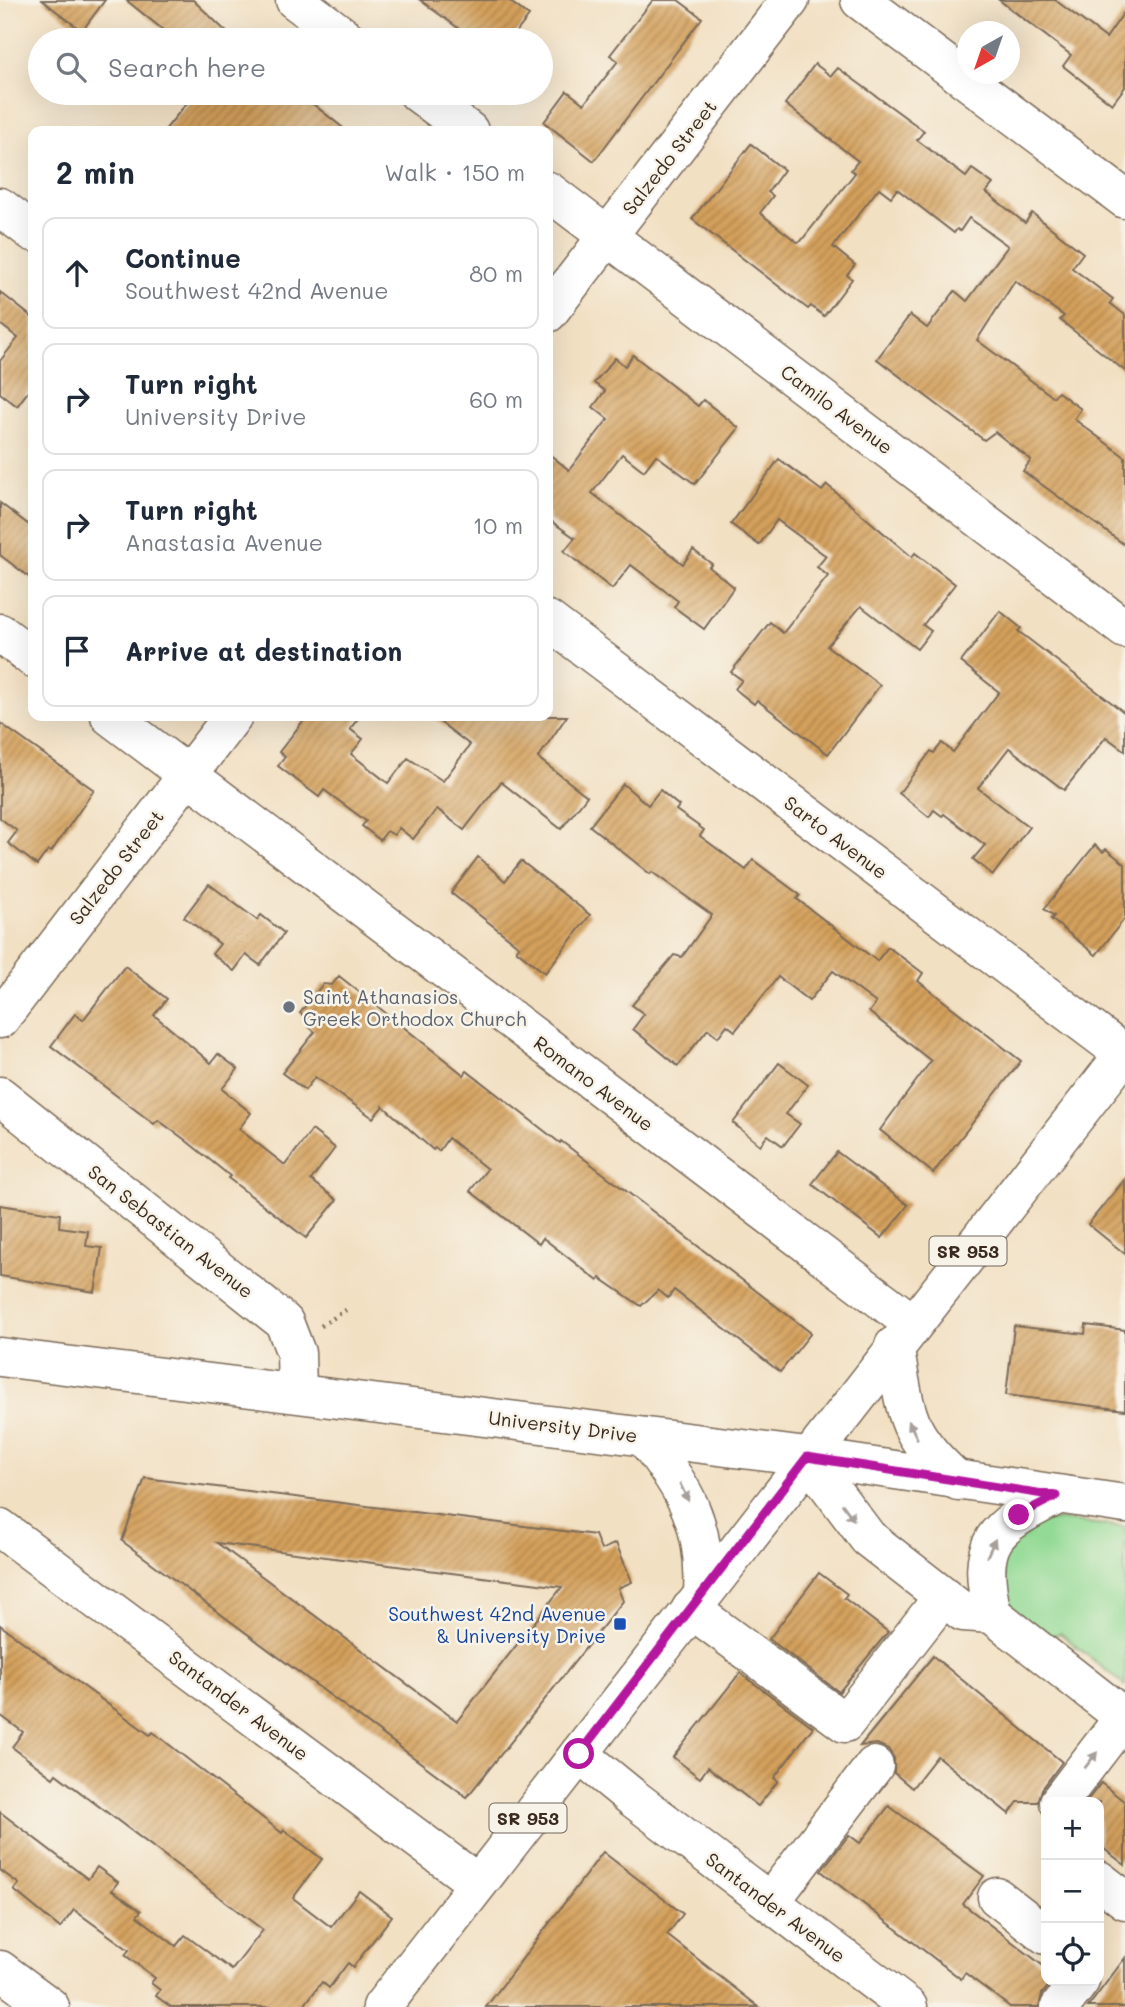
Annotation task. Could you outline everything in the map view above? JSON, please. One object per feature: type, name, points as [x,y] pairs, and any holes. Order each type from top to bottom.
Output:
[{"type":"street","points":[[295,0],[332,28]]},
{"type":"street","name":"Salzedo Street","points":[[553,306],[790,0]]},
{"type":"street","points":[[860,0],[1125,199]]},
{"type":"street","points":[[434,105],[462,126]]},
{"type":"street","name":"Camilo Avenue","points":[[553,195],[1125,629]]},
{"type":"street","points":[[0,207],[28,228]]},
{"type":"street","name":"Sarto Avenue","points":[[553,624],[1125,1053]]},
{"type":"street","points":[[0,633],[28,654]]},
{"type":"street","name":"Romano Avenue","points":[[117,721],[903,1334]]},
{"type":"street","name":"Salzedo Street","points":[[0,1018],[229,721]]},
{"type":"street","name":"SR 953","points":[[382,2007],[807,1457],[1125,1053]]},
{"type":"street","name":"San Sebastian Avenue","points":[[0,1096],[284,1322],[296,1353],[297,1392]]},
{"type":"street","points":[[903,1334],[910,1426],[931,1457],[958,1481]]},
{"type":"street","name":"University Drive","points":[[0,1357],[807,1457],[1056,1496],[1125,1504]]},
{"type":"street","points":[[644,1437],[678,1479],[689,1501],[702,1549],[697,1601],[845,1723],[943,1597]]},
{"type":"street","points":[[807,1457],[868,1538],[964,1612],[992,1614],[1124,1718],[1063,1797]]},
{"type":"street","points":[[992,1614],[985,1585],[987,1552],[1005,1526],[1019,1515],[1056,1496]]},
{"type":"street","name":"Santander Avenue","points":[[0,1528],[477,1883]]},
{"type":"street","name":"Santander Avenue","points":[[579,1754],[908,2007]]},
{"type":"street","points":[[770,1902],[874,1766]]},
{"type":"street","points":[[1104,1884],[1125,1900]]},
{"type":"street","points":[[997,1897],[1041,1931]]},
{"type":"street","points":[[0,1970],[50,2007]]},
{"type":"street","points":[[1060,2007],[1076,1986]]},
{"type":"path","points":[[321,1326],[346,1310]]},
{"type":"green space","points":[[1046,1521],[1125,1527],[1125,1686],[1060,1633],[1041,1640],[1011,1620],[1000,1547]]},
{"type":"building","points":[[42,0],[105,0],[84,28],[78,28]]},
{"type":"building","points":[[126,0],[193,0],[222,28],[161,28]]},
{"type":"building","points":[[420,0],[508,0],[529,16],[520,28],[458,28]]},
{"type":"building","points":[[653,0],[678,0],[702,18],[594,161],[553,129],[553,126],[544,122],[567,91],[584,104],[618,61],[610,55]]},
{"type":"building","points":[[999,0],[1055,0],[1106,38],[1125,11],[1125,87],[1112,104],[1063,66],[1071,55]]},
{"type":"building","points":[[815,64],[831,76],[838,68],[924,131],[917,140],[966,177],[972,169],[993,184],[986,192],[1025,223],[1032,213],[1083,253],[1072,268],[1113,299],[1110,303],[1125,315],[1125,371],[1060,320],[1064,316],[1015,281],[977,340],[1053,397],[1058,392],[1081,409],[1074,419],[1125,457],[1125,545],[1023,471],[1031,460],[995,432],[984,440],[877,359],[910,315],[927,328],[955,291],[967,301],[1008,246],[969,218],[960,231],[957,229],[954,233],[897,189],[891,197],[879,188],[833,247],[855,265],[847,275],[852,279],[824,316],[811,306],[808,309],[692,219],[751,144],[784,170],[768,192],[773,196],[760,213],[797,242],[801,241],[855,173],[851,170],[858,161],[785,104]]},
{"type":"building","points":[[185,105],[314,105],[341,126],[168,126]]},
{"type":"building","points":[[0,292],[28,314],[28,392],[17,406],[0,393],[0,361],[18,338],[0,324]]},
{"type":"building","points":[[633,355],[698,406],[703,400],[739,428],[695,484],[656,455],[644,471],[622,454],[592,493],[683,564],[693,550],[712,564],[709,567],[734,587],[704,629],[674,607],[678,601],[631,565],[612,589],[564,551],[575,538],[553,523],[553,457],[569,470],[608,419],[593,407],[605,391],[594,383],[615,358],[625,366]]},
{"type":"building","points":[[779,459],[822,491],[827,485],[912,557],[915,553],[955,584],[923,625],[931,631],[917,649],[861,606],[827,646],[880,685],[828,754],[757,700],[754,704],[735,689],[742,680],[731,672],[770,622],[783,633],[828,576],[817,567],[826,556],[777,520],[759,545],[731,524]]},
{"type":"building","points":[[0,503],[28,524],[28,576],[0,555]]},
{"type":"building","points":[[1000,611],[1021,628],[1018,631],[1125,713],[1125,751],[1106,737],[1064,790],[1009,748],[978,788],[1029,827],[993,875],[973,859],[985,845],[944,814],[942,816],[934,810],[929,817],[899,793],[931,751],[934,753],[942,743],[953,752],[999,692],[961,662]]},
{"type":"building","points":[[553,716],[567,716],[538,758],[587,796],[561,829],[501,782],[464,830],[437,809],[413,839],[399,828],[394,835],[387,831],[380,840],[362,826],[366,821],[324,790],[319,797],[278,766],[285,757],[279,752],[303,721],[356,721],[350,729],[363,739],[351,754],[388,783],[408,758],[443,781],[470,745],[439,721],[553,721]]},
{"type":"building","points":[[0,723],[94,790],[51,852],[48,850],[37,865],[8,843],[17,831],[0,818]]},
{"type":"building","points":[[623,784],[648,805],[660,790],[679,806],[676,810],[704,830],[700,836],[746,870],[753,860],[800,895],[797,899],[877,961],[888,947],[923,973],[918,981],[1021,1061],[933,1173],[880,1130],[931,1061],[869,1012],[876,1003],[833,971],[809,1001],[778,977],[735,1031],[727,1025],[718,1037],[708,1029],[678,1066],[633,1029],[644,1014],[632,1005],[674,955],[682,957],[712,915],[652,872],[650,874],[590,826]]},
{"type":"building","points":[[1095,845],[1103,852],[1106,849],[1125,864],[1125,918],[1096,955],[1051,919],[1054,916],[1044,909]]},
{"type":"building","points":[[478,857],[505,881],[521,861],[590,915],[545,973],[516,950],[519,946],[451,893]]},
{"type":"building","points":[[209,884],[257,920],[261,915],[284,933],[260,965],[246,955],[234,971],[212,954],[220,944],[184,917]]},
{"type":"building","points":[[125,966],[167,999],[154,1015],[211,1063],[218,1054],[238,1069],[222,1089],[251,1113],[239,1129],[285,1165],[312,1130],[335,1148],[311,1180],[337,1200],[306,1238],[228,1178],[230,1176],[184,1139],[158,1120],[154,1124],[51,1046],[75,1014],[83,1020]]},
{"type":"building","points":[[339,976],[464,1075],[467,1071],[811,1333],[780,1372],[674,1290],[668,1298],[658,1290],[641,1306],[600,1278],[598,1281],[543,1238],[539,1244],[470,1191],[487,1169],[448,1138],[439,1151],[435,1148],[433,1150],[383,1106],[373,1118],[315,1077],[305,1090],[282,1073],[315,1032],[309,1027],[312,1022],[300,1013],[323,984],[332,985]]},
{"type":"building","points":[[779,1063],[808,1085],[786,1114],[800,1124],[783,1146],[768,1135],[760,1145],[733,1123]]},
{"type":"building","points":[[837,1152],[908,1205],[882,1238],[812,1184]]},
{"type":"building","points":[[1125,1179],[1125,1254],[1088,1224]]},
{"type":"building","points":[[0,1205],[60,1214],[59,1227],[88,1231],[86,1246],[102,1248],[95,1292],[0,1276]]},
{"type":"building","points":[[1086,1325],[1125,1330],[1125,1410],[1006,1395],[1014,1326],[1085,1334]]},
{"type":"building","points":[[145,1478],[595,1535],[601,1550],[616,1543],[632,1582],[618,1588],[623,1601],[467,1797],[122,1541]],"holes":[[[217,1543],[562,1587],[457,1721]]]},
{"type":"building","points":[[819,1573],[847,1594],[844,1598],[888,1632],[839,1692],[769,1639]]},
{"type":"building","points":[[0,1625],[150,1735],[153,1732],[282,1833],[284,1830],[322,1859],[293,1898],[331,1927],[359,1891],[392,1916],[353,1967],[348,1963],[329,1988],[322,1982],[303,2007],[171,2007],[156,1996],[160,1990],[151,1983],[155,1978],[125,1955],[129,1950],[74,1910],[60,1928],[14,1890],[19,1884],[0,1870],[0,1812],[88,1879],[97,1867],[118,1882],[112,1890],[141,1911],[137,1916],[176,1946],[185,1935],[232,1970],[263,1930],[56,1774],[53,1778],[12,1747],[23,1732],[0,1715]]},
{"type":"building","points":[[933,1656],[1062,1762],[1042,1789],[1038,1802],[1018,1802],[1009,1814],[937,1756],[912,1788],[894,1773],[894,1758],[888,1749],[877,1744],[860,1746]]},
{"type":"building","points":[[740,1673],[813,1727],[774,1778],[778,1781],[758,1806],[708,1767],[700,1778],[673,1757]]},
{"type":"building","points":[[1101,1783],[1125,1802],[1125,1865],[1104,1849],[1104,1797],[1090,1797]]},
{"type":"building","points":[[889,1806],[984,1876],[963,1904],[1041,1964],[1041,1986],[1049,1986],[1042,1994],[1039,2007],[1010,2007],[965,1973],[961,1979],[821,1871],[849,1835],[860,1843]]},
{"type":"building","points":[[603,1852],[683,1914],[667,1935],[759,2007],[486,2007]]},
{"type":"building","points":[[1125,1958],[1125,2007],[1088,2007]]},
{"type":"place","name":"Saint Athanasios Greek Orthodox Church","points":[[289,1007]]},
{"type":"place","name":"Southwest 42nd Avenue & University Drive","points":[[620,1624]]},
{"type":"route","points":[[579,1754],[807,1457],[1056,1496],[1019,1515]]}]
